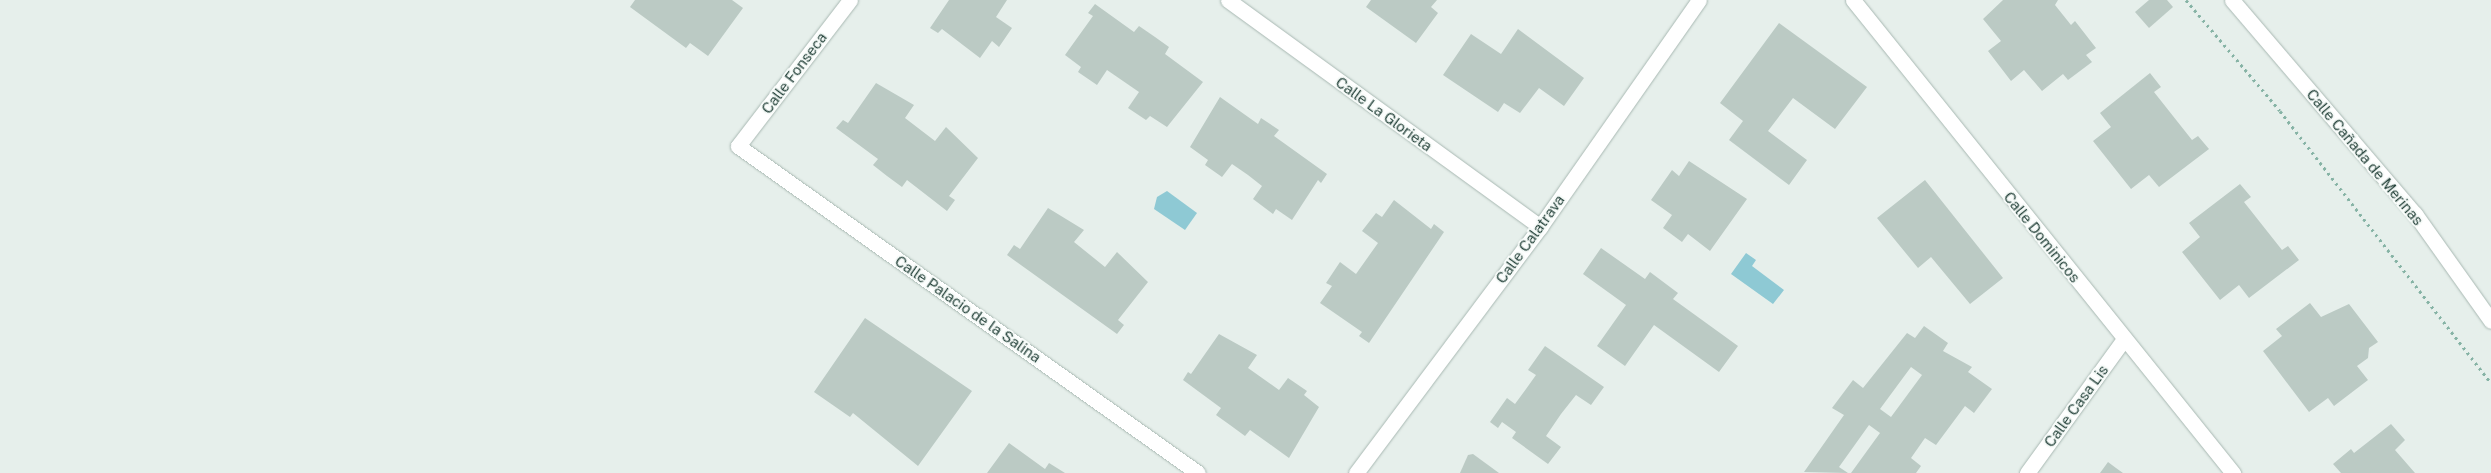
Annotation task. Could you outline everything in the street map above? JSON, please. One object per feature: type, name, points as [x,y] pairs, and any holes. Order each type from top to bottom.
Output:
[{"type":"street","name":"Calle Fonseca","points":[[738,146],[850,0]]},
{"type":"street","name":"Calle La Glorieta","points":[[1228,0],[1540,227]]},
{"type":"street","name":"Calle Calatrava","points":[[1356,473],[1540,227],[1699,0]]},
{"type":"street","name":"Calle Dominicos","points":[[1853,0],[2233,473]]},
{"type":"street","name":"Calle Cañada de Merinas","points":[[2232,0],[2415,214],[2491,321]]},
{"type":"street","name":"Calle Palacio de la Salina","points":[[738,146],[1198,473]]},
{"type":"street","name":"Calle Casa Lis","points":[[2027,473],[2124,339]]},
{"type":"path","points":[[2186,0],[2286,119],[2491,383]]},
{"type":"water","points":[[1167,191],[1197,213],[1185,230],[1154,209],[1157,197]]},
{"type":"water","points":[[1746,253],[1756,260],[1752,266],[1784,290],[1773,304],[1731,274]]},
{"type":"building","points":[[635,0],[732,0],[743,8],[708,56],[690,43],[686,48],[630,7]]},
{"type":"building","points":[[949,0],[1007,0],[996,17],[1012,28],[999,47],[992,41],[980,58],[942,29],[938,33],[930,28]]},
{"type":"building","points":[[1371,0],[1437,0],[1431,7],[1438,13],[1416,43],[1366,7]]},
{"type":"building","points":[[2003,0],[2058,0],[2055,5],[2071,25],[2075,21],[2096,48],[2086,55],[2092,62],[2068,80],[2063,74],[2042,91],[2024,70],[2011,81],[1988,51],[2001,41],[1983,19]]},
{"type":"building","points":[[2149,0],[2167,0],[2173,7],[2149,28],[2135,12]]},
{"type":"building","points":[[1095,4],[1134,32],[1139,26],[1169,47],[1165,54],[1203,82],[1167,127],[1150,116],[1146,120],[1128,108],[1139,92],[1107,70],[1097,85],[1078,72],[1081,67],[1065,55],[1093,16],[1088,13]]},
{"type":"building","points":[[1779,23],[1867,87],[1835,129],[1793,98],[1768,131],[1807,160],[1789,185],[1729,140],[1743,121],[1720,103]]},
{"type":"building","points":[[1518,29],[1584,78],[1564,106],[1539,88],[1520,113],[1504,103],[1498,112],[1443,75],[1471,34],[1501,54]]},
{"type":"building","points":[[2150,73],[2161,87],[2154,92],[2192,140],[2198,136],[2209,149],[2159,187],[2149,175],[2131,189],[2093,141],[2111,127],[2100,113]]},
{"type":"building","points":[[876,83],[914,105],[905,118],[935,141],[946,127],[978,158],[949,196],[955,200],[947,211],[907,180],[902,187],[887,176],[873,165],[878,159],[836,128],[843,120],[848,123]]},
{"type":"building","points":[[1220,97],[1258,124],[1261,118],[1279,130],[1274,136],[1327,174],[1321,183],[1318,180],[1292,220],[1276,209],[1273,214],[1253,199],[1262,186],[1248,175],[1232,164],[1222,177],[1205,165],[1208,160],[1190,147]]},
{"type":"building","points":[[1689,161],[1747,199],[1710,251],[1688,234],[1682,242],[1663,228],[1672,215],[1651,200],[1672,170],[1679,176]]},
{"type":"building","points":[[1925,180],[2003,278],[1970,304],[1931,257],[1918,268],[1877,218]]},
{"type":"building","points":[[2240,184],[2251,197],[2244,202],[2282,250],[2288,246],[2299,260],[2249,298],[2239,285],[2220,300],[2182,252],[2200,237],[2189,223]]},
{"type":"building","points":[[1394,200],[1431,229],[1434,224],[1444,232],[1369,343],[1359,336],[1362,332],[1320,303],[1332,286],[1326,283],[1340,262],[1356,274],[1378,243],[1362,231],[1376,213],[1382,217]]},
{"type":"building","points":[[1048,208],[1084,230],[1074,242],[1105,267],[1117,252],[1148,282],[1118,320],[1124,325],[1117,334],[1007,255],[1014,245],[1020,249]]},
{"type":"building","points":[[1601,248],[1645,279],[1650,272],[1678,293],[1673,299],[1738,346],[1719,372],[1654,325],[1625,366],[1597,346],[1626,305],[1583,274]]},
{"type":"building","points":[[2310,303],[2321,317],[2349,304],[2378,342],[2369,348],[2368,358],[2357,366],[2368,380],[2334,406],[2328,398],[2309,412],[2263,351],[2282,336],[2276,329]]},
{"type":"building","points":[[865,318],[972,391],[918,466],[853,413],[850,417],[814,392]]},
{"type":"building","points":[[1924,326],[1948,343],[1943,351],[1972,367],[1968,372],[1992,389],[1974,413],[1965,406],[1936,445],[1925,438],[1911,458],[1921,466],[1916,473],[1851,473],[1880,433],[1869,425],[1839,467],[1848,473],[1804,472],[1844,415],[1832,408],[1853,380],[1863,388],[1907,333],[1915,338]],"holes":[[[1911,367],[1922,375],[1891,417],[1880,409]]]},
{"type":"building","points":[[1219,334],[1257,355],[1248,368],[1279,390],[1288,378],[1307,391],[1304,395],[1319,407],[1289,458],[1250,430],[1245,436],[1216,415],[1221,408],[1183,380],[1188,372],[1191,374]]},
{"type":"building","points":[[1545,346],[1604,387],[1591,405],[1576,395],[1561,414],[1546,436],[1561,447],[1548,464],[1512,438],[1516,432],[1502,422],[1498,428],[1490,422],[1507,398],[1515,404],[1526,389],[1536,375],[1528,370]]},
{"type":"building","points":[[2391,424],[2405,440],[2395,450],[2415,473],[2341,473],[2333,464],[2351,449],[2354,453]]},
{"type":"building","points":[[1009,443],[1045,469],[1049,463],[1065,473],[987,473]]},
{"type":"building","points":[[1473,454],[1499,473],[1460,473],[1468,455]]},
{"type":"building","points":[[2108,462],[2116,468],[2123,473],[2100,473]]}]
